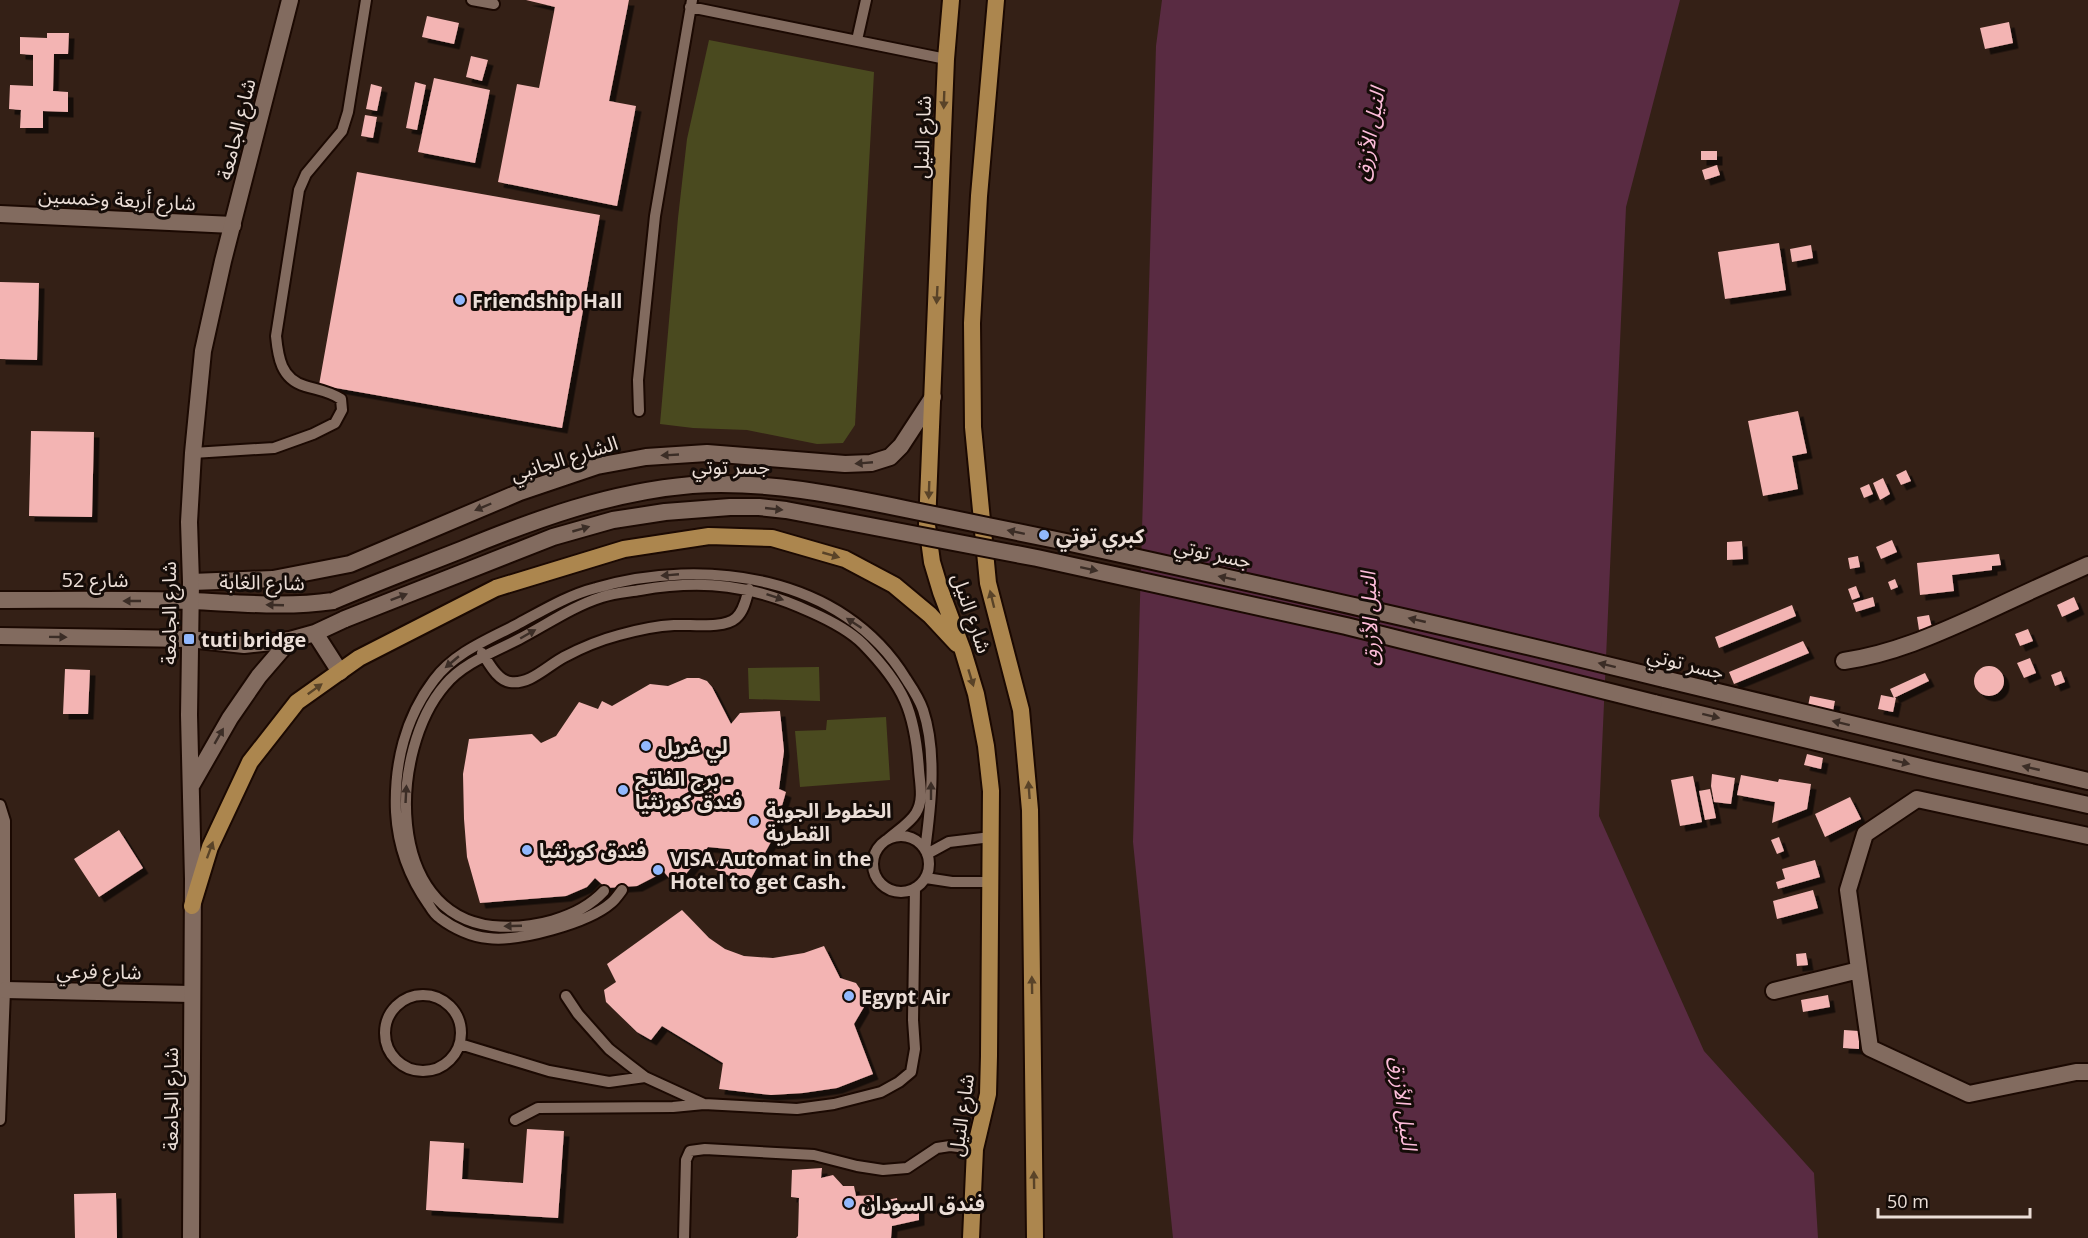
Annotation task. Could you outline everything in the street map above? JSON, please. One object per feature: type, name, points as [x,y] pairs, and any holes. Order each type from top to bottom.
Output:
[{"type":"main road","name":"شارع النيل","points":[[951,0],[946,59],[927,525],[935,572],[976,694],[986,746],[991,791],[988,1094],[975,1149],[971,1238]]},
{"type":"main road","name":"شارع النيل","points":[[996,0],[979,196],[972,323],[973,427],[988,583],[1021,710],[1027,765],[1030,810],[1035,1238]]},
{"type":"main road","points":[[192,906],[210,847],[250,762],[297,702],[359,658],[496,588],[624,549],[709,536],[772,538],[845,559],[894,585],[930,615],[963,651]]},
{"type":"street","name":"شارع الجامعة","points":[[191,1238],[192,906],[189,522],[193,453],[203,351],[290,0]]},
{"type":"street","name":"شارع أربعة وخمسين","points":[[0,214],[233,225]]},
{"type":"street","name":"الشارع الجانبي","points":[[191,582],[273,579],[350,564],[520,492],[597,466],[646,457],[707,453],[845,464],[871,463],[890,457],[901,446],[933,397]]},
{"type":"street","name":"جسر توتي","points":[[333,601],[553,514],[594,501],[634,492],[692,486],[733,484],[777,486],[848,497],[1349,604],[2088,781]]},
{"type":"street","name":"جسر توتي","points":[[315,633],[552,537],[613,520],[665,512],[730,507],[777,509],[1037,558],[1346,626],[1933,770],[2088,805]]},
{"type":"street","points":[[1844,661],[1871,657],[1933,635],[2088,565]]},
{"type":"street","name":"شارع 52","points":[[0,600],[190,601]]},
{"type":"street","name":"شارع الغابة","points":[[190,601],[281,605],[333,601]]},
{"type":"street","points":[[0,636],[189,639],[244,645],[290,640],[315,633],[340,672]]},
{"type":"street","points":[[190,787],[230,718],[259,676],[290,640]]},
{"type":"street","points":[[2088,836],[1917,800],[1865,834],[1848,890],[1870,1048],[1969,1094],[2076,1072],[2088,1072]]},
{"type":"street","points":[[1774,991],[1859,970]]},
{"type":"street","name":"شارع فرعي","points":[[5,990],[191,994]]},
{"type":"lane","points":[[193,453],[274,448],[313,434],[335,423],[342,410],[341,399],[333,393],[302,386],[290,378],[279,360],[276,336],[299,190],[306,174],[342,132],[348,112],[366,0]]},
{"type":"lane","points":[[472,0],[494,4]]},
{"type":"lane","points":[[857,40],[866,0]]},
{"type":"lane","points":[[639,411],[638,380],[655,216],[691,4],[946,59]]},
{"type":"lane","points":[[604,891],[584,908],[562,917],[529,925],[506,927],[465,919],[436,898],[417,864],[406,820],[406,785],[413,751],[425,717],[442,688],[453,676],[564,613],[602,596],[649,588],[697,584],[749,589],[793,603],[856,636],[881,662],[900,689],[912,716],[921,797],[915,815],[880,846],[874,856],[873,867],[877,878],[884,886],[894,891],[905,892],[915,888],[926,878],[929,866],[926,852],[932,791],[930,751],[923,711],[894,658],[865,630],[834,610],[798,592],[734,576],[683,574],[639,578],[595,588],[579,594],[456,658],[427,690],[408,728],[397,767],[395,789],[397,834],[407,867],[419,891],[437,917],[458,929],[485,938],[507,939],[529,936],[596,912],[612,902],[622,890]]},
{"type":"lane","points":[[478,645],[504,680],[511,682],[526,680],[561,658],[619,635],[652,627],[729,623],[740,614],[749,589]]},
{"type":"lane","points":[[0,805],[5,821],[5,990],[0,1120]]},
{"type":"lane","points":[[888,839],[898,836],[909,837],[918,842],[926,852]]},
{"type":"lane","points":[[926,852],[949,842],[991,837]]},
{"type":"lane","points":[[926,878],[952,882],[990,882]]},
{"type":"lane","points":[[514,1120],[545,1107],[672,1107],[704,1104],[797,1109],[834,1104],[881,1092],[899,1082],[911,1072],[915,1049],[913,1020],[915,888]]},
{"type":"lane","points":[[424,994],[438,997],[450,1004],[458,1016],[462,1030],[460,1044],[453,1057],[443,1066],[429,1071],[415,1071],[402,1065],[392,1055],[386,1042],[385,1028],[389,1015],[398,1004],[410,996],[424,994]]},
{"type":"lane","points":[[566,996],[578,1014],[609,1049],[645,1077],[704,1104]]},
{"type":"lane","points":[[460,1044],[559,1073],[609,1082],[645,1077]]},
{"type":"lane","points":[[684,1238],[686,1160],[690,1151],[705,1149],[814,1155],[883,1170],[907,1168],[937,1148],[950,1146],[975,1149]]},
{"type":"shaded area","points":[[709,40],[874,72],[855,425],[843,443],[817,444],[747,430],[660,424],[687,139]]},
{"type":"shaded area","points":[[819,667],[820,701],[749,699],[748,668]]},
{"type":"shaded area","points":[[886,717],[890,780],[800,787],[795,731],[826,730],[827,720]]},
{"type":"water","name":"النيل الأزرق","points":[[1162,0],[1680,0],[1626,207],[1599,816],[1704,1051],[1814,1173],[1818,1238],[1173,1238],[1133,842],[1156,46]]},
{"type":"building","points":[[526,0],[629,0],[609,101],[636,106],[617,206],[498,182],[517,84],[539,88],[555,7]]},
{"type":"building","points":[[427,16],[459,23],[454,44],[422,37]]},
{"type":"building","points":[[2009,22],[2013,43],[1985,49],[1980,28]]},
{"type":"building","points":[[47,33],[69,33],[68,54],[54,54],[53,91],[68,92],[68,112],[43,111],[43,128],[20,128],[21,110],[9,109],[10,85],[33,86],[33,55],[20,54],[20,37],[47,38]]},
{"type":"building","points":[[471,56],[488,60],[482,81],[466,77]]},
{"type":"building","points":[[434,78],[490,90],[475,163],[418,152]]},
{"type":"building","points":[[415,82],[426,85],[417,130],[406,128]]},
{"type":"building","points":[[371,84],[382,87],[377,111],[366,109]]},
{"type":"building","points":[[365,115],[377,117],[373,138],[361,136]]},
{"type":"building","points":[[1701,151],[1717,151],[1717,160],[1701,160]]},
{"type":"building","points":[[1717,165],[1720,175],[1705,180],[1702,170]]},
{"type":"building","name":"Friendship Hall","points":[[357,172],[600,215],[562,428],[319,385]]},
{"type":"building","points":[[1779,243],[1786,290],[1725,299],[1718,252]]},
{"type":"building","points":[[1811,245],[1813,258],[1792,262],[1790,249]]},
{"type":"building","points":[[0,282],[39,283],[37,360],[0,359]]},
{"type":"building","points":[[1798,411],[1807,453],[1792,456],[1798,489],[1763,496],[1748,421]]},
{"type":"building","points":[[31,431],[94,432],[92,517],[29,516]]},
{"type":"building","points":[[1906,470],[1911,481],[1901,485],[1896,475]]},
{"type":"building","points":[[1883,478],[1890,494],[1880,500],[1873,483]]},
{"type":"building","points":[[1869,484],[1873,494],[1864,498],[1860,488]]},
{"type":"building","points":[[1892,540],[1897,552],[1881,559],[1876,547]]},
{"type":"building","points":[[1742,541],[1743,559],[1727,560],[1727,542]]},
{"type":"building","points":[[1999,554],[2001,565],[1992,566],[1992,570],[1952,575],[1954,591],[1920,595],[1917,563]]},
{"type":"building","points":[[1858,556],[1860,567],[1850,569],[1848,558]]},
{"type":"building","points":[[1895,579],[1898,587],[1891,590],[1888,582]]},
{"type":"building","points":[[1856,586],[1860,597],[1852,600],[1848,589]]},
{"type":"building","points":[[1873,597],[1875,606],[1856,612],[1853,603]]},
{"type":"building","points":[[2074,597],[2079,609],[2062,617],[2057,605]]},
{"type":"building","points":[[1792,605],[1796,616],[1719,648],[1715,637]]},
{"type":"building","points":[[1929,615],[1932,628],[1919,630],[1917,617]]},
{"type":"building","points":[[2028,629],[2033,641],[2020,646],[2015,634]]},
{"type":"building","points":[[1803,641],[1809,653],[1734,684],[1729,672]]},
{"type":"building","points":[[2030,658],[2036,673],[2024,678],[2017,663]]},
{"type":"building","points":[[1989,666],[2000,670],[2004,681],[2000,692],[1989,696],[1978,692],[1974,681],[1978,670]]},
{"type":"building","points":[[65,669],[90,670],[88,714],[63,714]]},
{"type":"building","points":[[2061,671],[2065,682],[2055,686],[2051,675]]},
{"type":"building","points":[[1925,673],[1929,681],[1894,698],[1890,689]]},
{"type":"building","name":"برج الفاتح - فندق كورنثيا","points":[[687,678],[707,681],[731,724],[740,713],[780,711],[784,751],[779,789],[786,792],[772,840],[748,884],[712,868],[728,849],[708,847],[676,886],[664,872],[637,886],[606,888],[595,878],[587,887],[566,896],[480,903],[467,857],[464,819],[463,774],[469,739],[532,734],[541,743],[556,736],[579,702],[598,709],[602,701],[612,706],[650,684],[668,686]]},
{"type":"building","points":[[1881,695],[1896,698],[1893,712],[1878,709]]},
{"type":"building","points":[[1810,696],[1835,701],[1833,711],[1808,706]]},
{"type":"building","points":[[1807,754],[1823,758],[1821,769],[1804,765]]},
{"type":"building","points":[[1712,774],[1735,778],[1731,804],[1714,802],[1711,786]]},
{"type":"building","points":[[1741,775],[1778,782],[1779,779],[1811,784],[1807,809],[1772,823],[1775,802],[1737,795]]},
{"type":"building","points":[[1693,776],[1702,822],[1680,826],[1671,780]]},
{"type":"building","points":[[1710,789],[1716,818],[1705,820],[1699,791]]},
{"type":"building","points":[[1850,797],[1861,819],[1825,837],[1815,814]]},
{"type":"building","points":[[119,830],[143,868],[99,897],[74,859]]},
{"type":"building","points":[[1779,837],[1784,851],[1777,854],[1771,840]]},
{"type":"building","points":[[1815,860],[1820,877],[1778,889],[1776,882],[1785,879],[1782,869]]},
{"type":"building","points":[[1813,890],[1818,908],[1777,919],[1773,901]]},
{"type":"building","points":[[682,910],[709,938],[725,949],[744,956],[773,958],[804,953],[824,946],[840,978],[856,983],[862,992],[864,1007],[854,1024],[873,1074],[837,1088],[803,1093],[771,1095],[719,1089],[723,1063],[662,1026],[651,1040],[637,1032],[606,1002],[604,990],[616,982],[607,964]]},
{"type":"building","points":[[1806,953],[1808,965],[1797,966],[1796,954]]},
{"type":"building","points":[[1828,995],[1830,1007],[1803,1012],[1801,1000]]},
{"type":"building","points":[[1844,1030],[1859,1031],[1859,1049],[1843,1048]]},
{"type":"building","points":[[527,1129],[564,1131],[558,1218],[426,1210],[430,1141],[464,1143],[462,1179],[523,1183]]},
{"type":"building","name":"فندق السودان","points":[[822,1168],[821,1178],[833,1175],[843,1186],[854,1186],[856,1196],[875,1195],[877,1202],[897,1198],[898,1206],[919,1204],[919,1220],[892,1226],[891,1238],[796,1238],[798,1236],[799,1198],[791,1197],[792,1170]]},
{"type":"building","points":[[116,1193],[117,1238],[75,1238],[74,1194]]},
{"type":"place","name":"Friendship Hall","points":[[460,300]]},
{"type":"place","name":"كبري توتي","points":[[1044,535]]},
{"type":"place","name":"tuti bridge","points":[[189,639]]},
{"type":"place","name":"لي غريل","points":[[646,746]]},
{"type":"place","name":"برج الفاتح - فندق كورنثيا","points":[[623,790]]},
{"type":"place","name":"الخطوط الجوية القطرية","points":[[754,821]]},
{"type":"place","name":"فندق كورنثيا","points":[[527,850]]},
{"type":"place","name":"VISA Automat in the Hotel to get Cash.","points":[[658,870]]},
{"type":"place","name":"Egypt Air","points":[[849,996]]},
{"type":"place","name":"فندق السودان","points":[[849,1203]]}]
